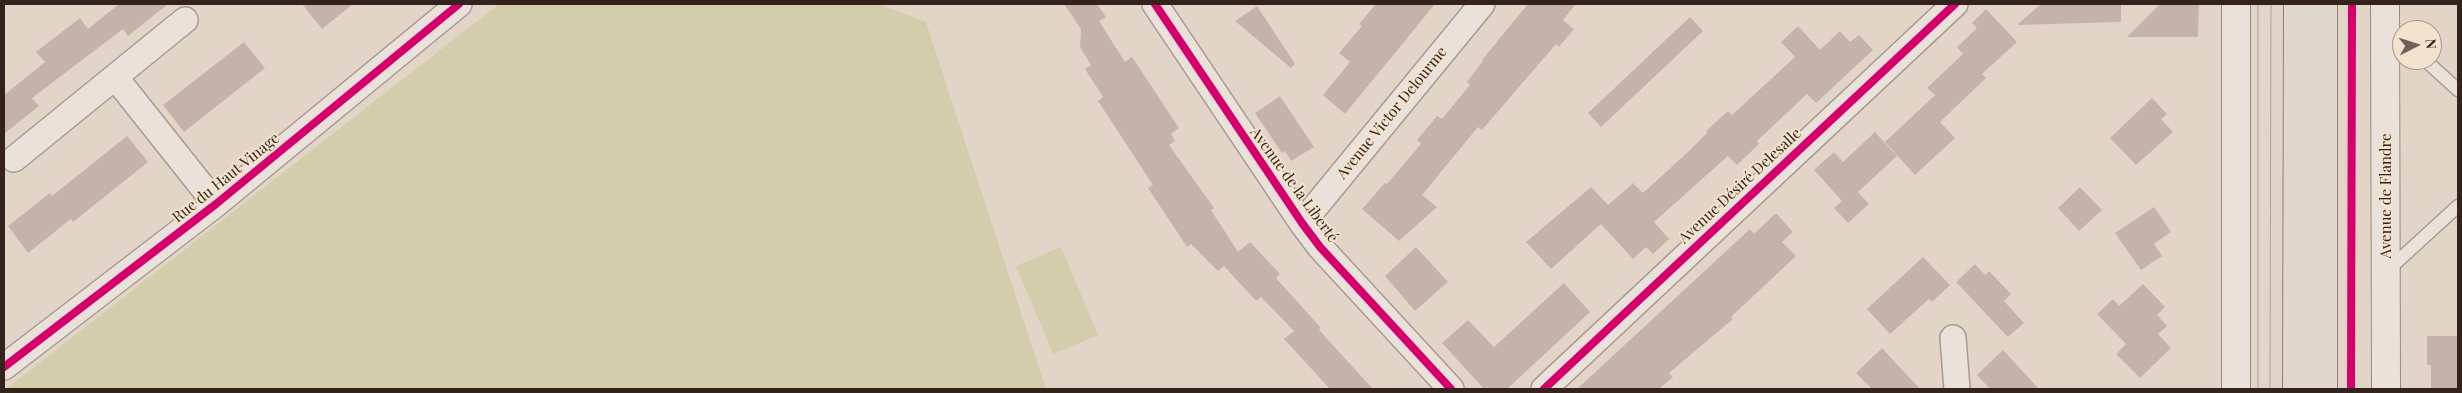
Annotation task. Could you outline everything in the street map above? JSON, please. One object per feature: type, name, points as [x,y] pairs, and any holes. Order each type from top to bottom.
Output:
[{"type":"main road","points":[[2297,389],[2298,4]]},
{"type":"main road","points":[[2323,4],[2323,389]]},
{"type":"street","name":"Rue du Haut Vinage","points":[[4,367],[216,204],[460,4]]},
{"type":"street","name":"Avenue de la Liberté","points":[[1155,4],[1320,247],[1451,389]]},
{"type":"street","name":"Avenue Victor Delourme","points":[[1302,223],[1482,4]]},
{"type":"street","name":"Avenue Désiré Delesalle","points":[[1544,389],[1955,4]]},
{"type":"street","points":[[2236,4],[2236,389]]},
{"type":"street","points":[[14,159],[186,20]]},
{"type":"street","name":"Avenue de Flandre","points":[[2386,389],[2389,20]]},
{"type":"street","points":[[115,77],[216,204]]},
{"type":"street","points":[[1953,338],[1957,389]]},
{"type":"lane","points":[[2436,70],[2458,90]]},
{"type":"lane","points":[[2386,272],[2458,206]]},
{"type":"shaded area","points":[[499,4],[879,4],[926,22],[1046,389],[6,389]]},
{"type":"shaded area","points":[[1061,247],[1098,335],[1053,354],[1016,266]]},
{"type":"building","points":[[119,4],[168,4],[128,36],[123,29],[32,98],[39,106],[4,134],[4,95],[45,62],[36,52],[80,18],[88,29]]},
{"type":"building","points":[[302,4],[353,4],[322,29]]},
{"type":"building","points":[[1064,4],[1097,4],[1106,17],[1099,21],[1125,62],[1132,57],[1179,128],[1171,134],[1175,141],[1169,145],[1214,208],[1211,210],[1238,252],[1250,242],[1280,274],[1276,278],[1321,328],[1319,330],[1373,389],[1330,389],[1284,339],[1294,331],[1261,297],[1256,301],[1224,266],[1218,271],[1191,244],[1187,247],[1148,188],[1153,185],[1098,101],[1103,97],[1085,69],[1091,65],[1080,47],[1081,29]]},
{"type":"building","points":[[1376,4],[1435,4],[1345,114],[1323,95],[1350,62],[1339,53],[1362,26],[1359,24]]},
{"type":"building","points":[[1528,4],[1576,4],[1563,20],[1574,29],[1559,47],[1556,44],[1482,130],[1478,127],[1422,195],[1437,207],[1399,241],[1362,209],[1385,183],[1387,184],[1421,144],[1417,140],[1437,116],[1442,119],[1470,85],[1467,82],[1482,60]]},
{"type":"building","points":[[2041,4],[2121,4],[2121,22],[2017,25]]},
{"type":"building","points":[[2160,4],[2199,4],[2198,37],[2127,37]]},
{"type":"building","points":[[1257,6],[1295,64],[1291,68],[1235,21]]},
{"type":"building","points":[[1986,9],[2017,42],[1982,74],[1986,78],[1940,122],[1955,138],[1915,175],[1885,142],[1935,95],[1927,88],[1963,54],[1957,47],[1977,28],[1972,23]]},
{"type":"building","points":[[1690,17],[1703,31],[1601,127],[1588,113]]},
{"type":"building","points":[[1798,26],[1820,50],[1840,31],[1850,42],[1859,35],[1873,50],[1816,103],[1807,94],[1757,141],[1759,144],[1737,165],[1728,156],[1654,222],[1669,239],[1653,254],[1646,247],[1633,259],[1601,224],[1551,269],[1526,242],[1591,187],[1608,205],[1633,183],[1643,193],[1689,151],[1707,133],[1706,131],[1728,111],[1732,115],[1795,57],[1781,42]]},
{"type":"building","points":[[244,42],[265,68],[184,132],[163,105]]},
{"type":"building","points":[[1280,96],[1314,147],[1291,161],[1285,151],[1282,153],[1255,113]]},
{"type":"building","points":[[2152,98],[2167,114],[2161,119],[2173,132],[2136,165],[2110,138]]},
{"type":"building","points":[[1875,132],[1897,156],[1858,192],[1869,204],[1848,223],[1834,208],[1842,201],[1814,170],[1834,152],[1843,162]]},
{"type":"building","points":[[127,136],[148,162],[73,222],[71,219],[28,253],[8,226],[50,193],[52,196]]},
{"type":"building","points":[[2080,187],[2102,210],[2079,231],[2058,208]]},
{"type":"building","points":[[2154,207],[2171,232],[2154,244],[2162,256],[2141,270],[2115,233]]},
{"type":"building","points":[[1776,213],[1793,232],[1782,242],[1796,256],[1731,317],[1733,319],[1669,373],[1673,377],[1659,389],[1577,389],[1750,229],[1754,234]]},
{"type":"building","points":[[1416,247],[1448,282],[1415,311],[1385,276]]},
{"type":"building","points":[[1923,257],[1950,285],[1932,302],[1929,299],[1890,334],[1867,309]]},
{"type":"building","points":[[1975,264],[1985,275],[1989,271],[2011,294],[2004,301],[2024,323],[2008,337],[1956,282]]},
{"type":"building","points":[[1564,283],[1590,312],[1507,389],[1484,389],[1442,343],[1468,320],[1494,347]]},
{"type":"building","points":[[2143,284],[2165,307],[2157,315],[2167,326],[2158,334],[2171,348],[2140,378],[2116,354],[2126,344],[2097,314],[2113,299],[2119,306]]},
{"type":"building","points":[[2427,336],[2458,336],[2458,389],[2431,389],[2431,365],[2427,365]]},
{"type":"building","points":[[1882,348],[1920,389],[1872,389],[1856,373]]},
{"type":"building","points":[[2003,350],[2039,389],[1990,389],[1977,375]]},
{"type":"tram line","points":[[2258,4],[2258,389]]},
{"type":"tram line","points":[[2270,389],[2271,4]]},
{"type":"cycle path","points":[[4,367],[216,204],[459,4]]},
{"type":"cycle path","points":[[1155,4],[1320,247],[1451,389]]},
{"type":"cycle path","points":[[1544,389],[1955,4]]},
{"type":"cycle path","points":[[2351,389],[2352,4]]}]
